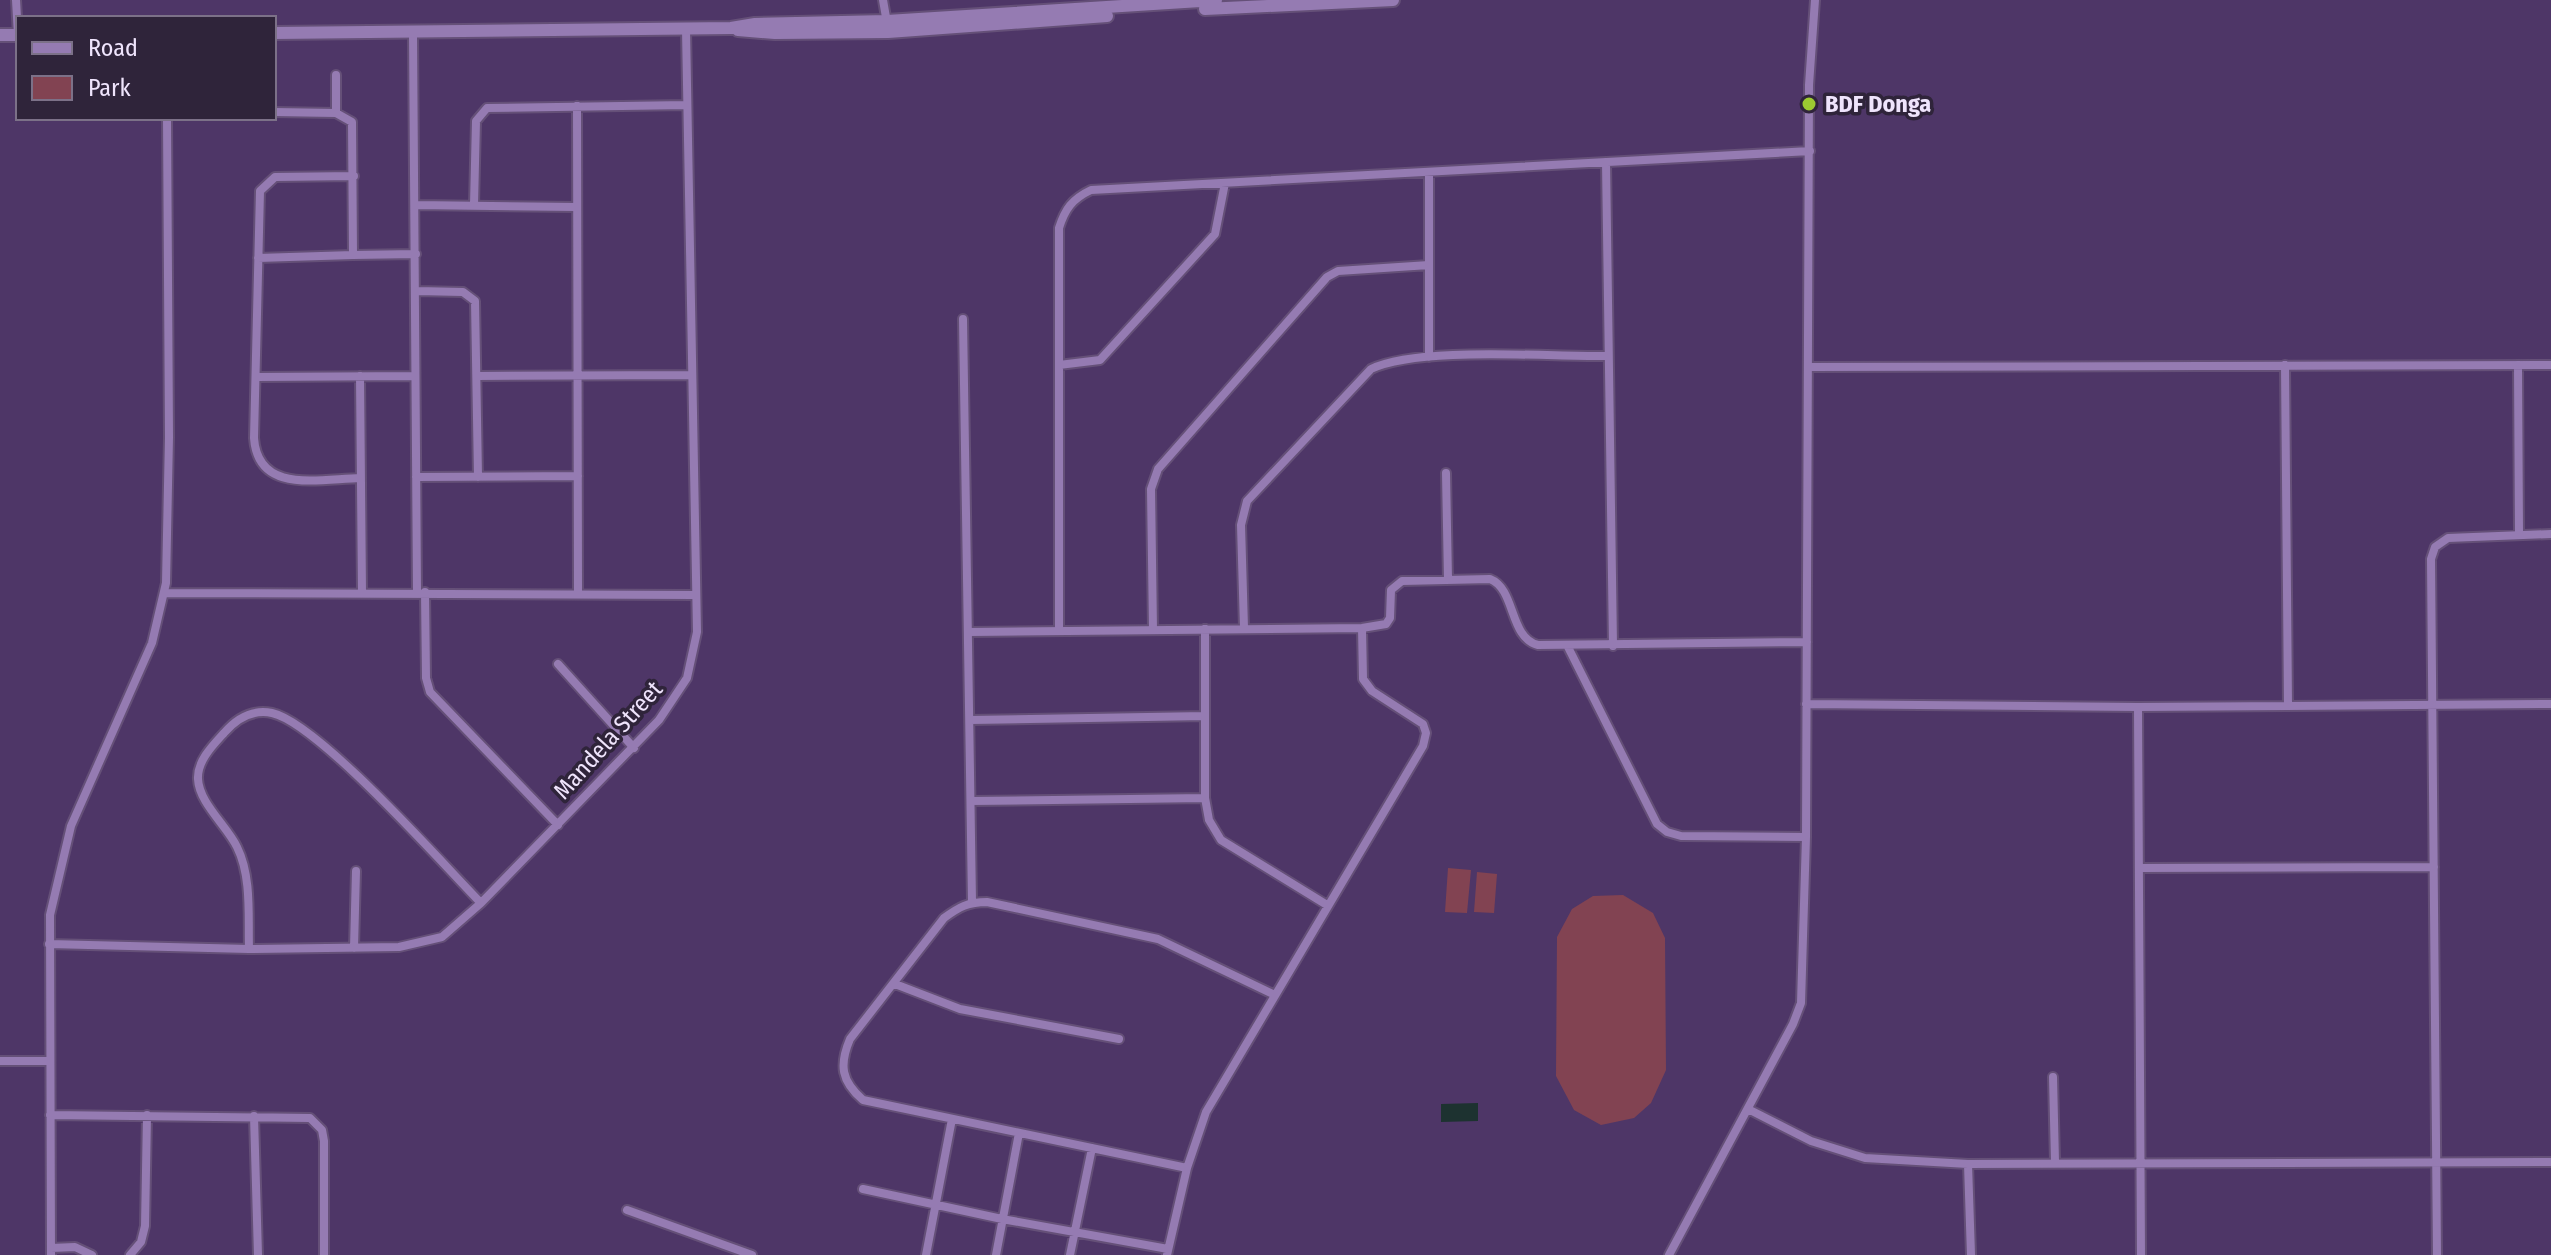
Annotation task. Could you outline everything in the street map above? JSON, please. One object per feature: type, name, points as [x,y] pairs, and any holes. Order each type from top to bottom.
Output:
[{"type":"main road","points":[[888,26],[1216,0]]},
{"type":"main road","points":[[276,33],[731,28],[765,33],[1393,0]]},
{"type":"street","points":[[883,0],[888,26]]},
{"type":"street","points":[[1672,1254],[1793,1024],[1801,1003],[1806,837],[1809,85],[1815,0]]},
{"type":"street","name":"Mandela Street","points":[[49,944],[249,949],[354,948],[428,942],[452,931],[481,903],[634,748],[673,703],[687,678],[696,649],[686,29]]},
{"type":"street","points":[[413,33],[416,477],[426,678],[430,692],[558,825]]},
{"type":"street","points":[[336,75],[336,113]]},
{"type":"street","points":[[474,205],[476,121],[483,111],[492,107],[687,105]]},
{"type":"street","points":[[577,106],[578,592]]},
{"type":"street","points":[[276,112],[336,113],[352,122],[353,255]]},
{"type":"street","points":[[92,1255],[75,1247],[51,1251],[49,944],[55,888],[71,826],[152,643],[165,593],[169,437],[167,120]]},
{"type":"street","points":[[1059,631],[1059,228],[1069,205],[1091,190],[1810,151]]},
{"type":"street","points":[[1606,162],[1613,646]]},
{"type":"street","points":[[1429,173],[1429,357]]},
{"type":"street","points":[[354,176],[280,176],[266,182],[258,197],[254,447],[265,470],[283,478],[360,478]]},
{"type":"street","points":[[1059,365],[1100,360],[1215,234],[1225,183]]},
{"type":"street","points":[[416,205],[576,207]]},
{"type":"street","points":[[258,258],[416,254]]},
{"type":"street","points":[[1153,630],[1151,489],[1158,469],[1327,277],[1338,271],[1429,265]]},
{"type":"street","points":[[417,291],[463,292],[473,297],[476,306],[478,477]]},
{"type":"street","points":[[963,319],[972,902]]},
{"type":"street","points":[[1244,628],[1241,525],[1247,501],[1371,369],[1390,360],[1429,357],[1608,356]]},
{"type":"street","points":[[2285,365],[2288,706]]},
{"type":"street","points":[[2518,365],[2519,534]]},
{"type":"street","points":[[1809,367],[2551,365]]},
{"type":"street","points":[[477,376],[691,375]]},
{"type":"street","points":[[360,376],[362,592]]},
{"type":"street","points":[[256,377],[415,376]]},
{"type":"street","points":[[1446,473],[1448,580]]},
{"type":"street","points":[[416,477],[578,476]]},
{"type":"street","points":[[2437,1255],[2431,559],[2435,547],[2457,536],[2551,534]]},
{"type":"street","points":[[969,632],[1362,628],[1380,626],[1390,618],[1394,585],[1402,581],[1448,580],[1496,581],[1531,643],[1568,647],[1807,642]]},
{"type":"street","points":[[165,593],[578,592],[695,595]]},
{"type":"street","points":[[863,1189],[1168,1252],[1187,1168],[1206,1112],[1423,746],[1426,733],[1423,724],[1372,691],[1363,679],[1362,628]]},
{"type":"street","points":[[1205,629],[1205,798],[1209,820],[1221,840],[1327,905]]},
{"type":"street","points":[[1568,647],[1657,824],[1667,832],[1681,836],[1806,837]]},
{"type":"street","points":[[558,664],[634,748]]},
{"type":"street","points":[[1806,704],[2138,707],[2551,704]]},
{"type":"street","points":[[2138,707],[2141,1255]]},
{"type":"street","points":[[249,949],[246,885],[240,854],[201,790],[198,776],[202,762],[217,741],[235,721],[253,713],[273,714],[311,733],[481,903]]},
{"type":"street","points":[[970,720],[1205,716]]},
{"type":"street","points":[[971,801],[1205,798]]},
{"type":"street","points":[[2139,868],[2434,867]]},
{"type":"street","points":[[354,948],[356,871]]},
{"type":"street","points":[[1187,1168],[863,1100],[848,1087],[842,1070],[850,1039],[944,918],[972,902],[987,902],[1158,939],[1275,995]]},
{"type":"street","points":[[895,984],[960,1009],[1119,1039]]},
{"type":"street","points":[[0,1061],[50,1061]]},
{"type":"street","points":[[2053,1077],[2055,1162]]},
{"type":"street","points":[[1748,1109],[1811,1141],[1865,1158],[1968,1164],[2551,1162]]},
{"type":"street","points":[[50,1115],[306,1117],[322,1130],[324,1255]]},
{"type":"street","points":[[130,1255],[141,1242],[145,1226],[147,1115]]},
{"type":"street","points":[[254,1116],[258,1255]]},
{"type":"street","points":[[926,1255],[952,1119]]},
{"type":"street","points":[[996,1255],[1019,1133]]},
{"type":"street","points":[[1070,1255],[1092,1148]]},
{"type":"street","points":[[1968,1164],[1971,1255]]},
{"type":"street","points":[[627,1210],[752,1255]]},
{"type":"green space","points":[[1448,868],[1471,870],[1467,913],[1445,912]]},
{"type":"green space","points":[[1477,872],[1497,874],[1494,913],[1474,912]]},
{"type":"green space","points":[[1623,895],[1653,913],[1665,938],[1666,1070],[1651,1103],[1634,1118],[1601,1125],[1574,1110],[1556,1076],[1557,937],[1572,909],[1593,896]]},
{"type":"shaded area","points":[[1478,1103],[1478,1121],[1441,1122],[1441,1104]]},
{"type":"place","name":"BDF Donga","points":[[1809,104]]}]
